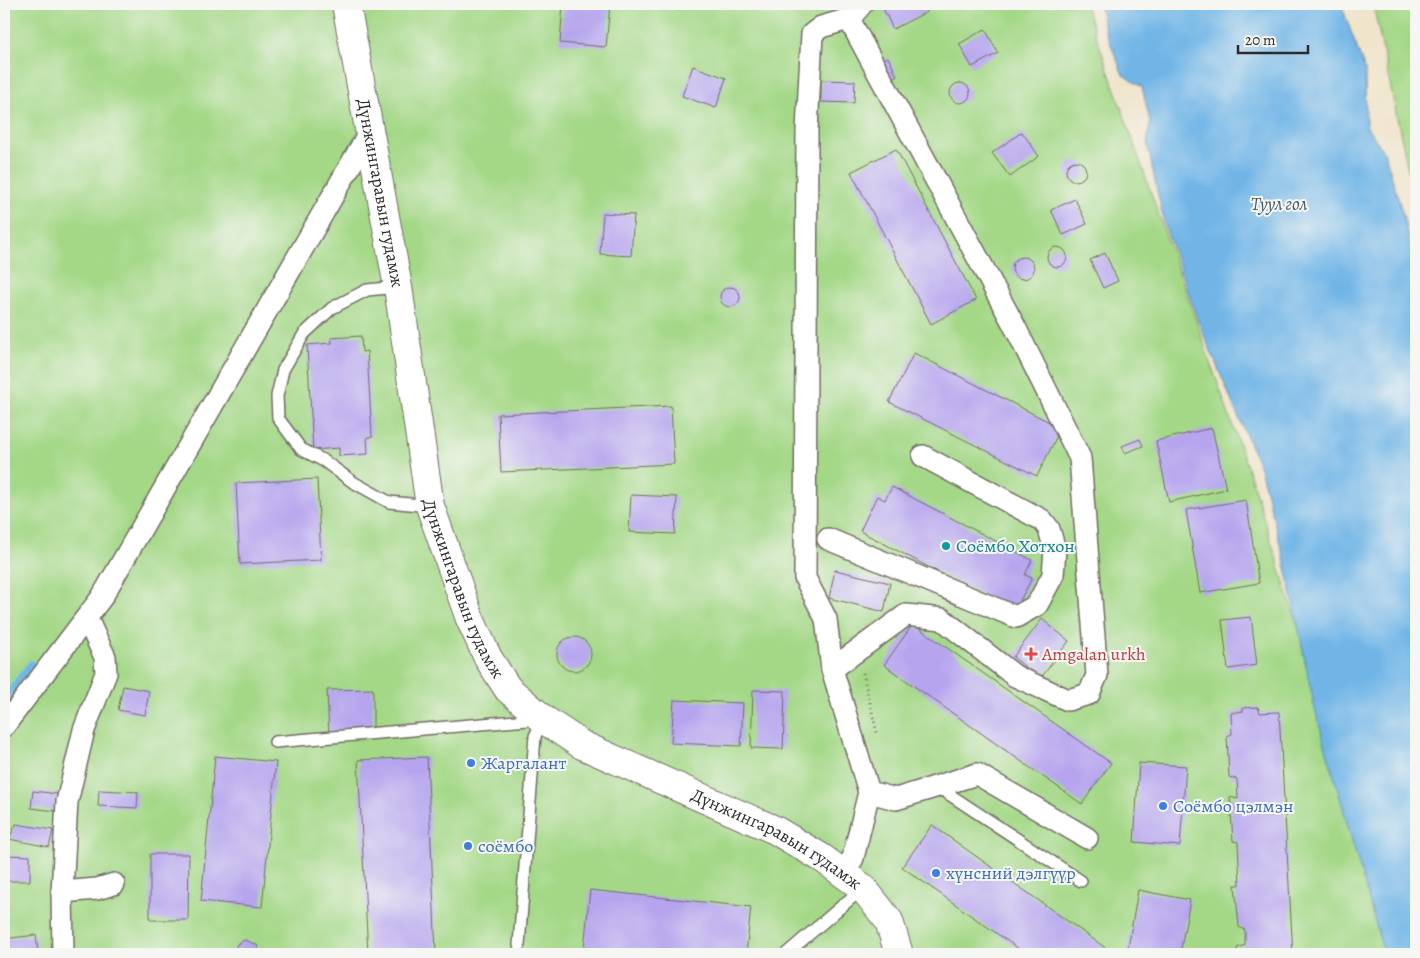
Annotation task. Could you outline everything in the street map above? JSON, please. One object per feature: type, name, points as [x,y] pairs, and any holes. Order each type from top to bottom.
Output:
[{"type":"main road","name":"Дүнжингаравын гудамж","points":[[350,7],[369,133],[398,287],[430,506],[470,619],[488,658],[508,689],[543,719],[582,745],[775,830],[822,858],[853,880],[889,921],[899,954]]},
{"type":"street","points":[[832,668],[906,615],[942,619],[1015,676],[1068,700],[1088,694],[1097,676],[1080,458],[856,12],[821,27],[812,34],[807,130],[805,578],[826,619],[832,668],[869,792],[853,858],[853,880]]},
{"type":"street","points":[[4,726],[50,663],[87,619],[120,567],[369,133]]},
{"type":"street","points":[[828,539],[1016,617],[1037,605],[1053,575],[1055,550],[1049,529],[1042,520],[923,456]]},
{"type":"street","points":[[63,954],[62,892],[67,802],[73,769],[84,730],[106,673],[105,657],[87,619]]},
{"type":"street","points":[[869,792],[896,799],[977,774],[1087,838]]},
{"type":"street","points":[[62,892],[97,889],[114,884]]},
{"type":"lane","points":[[398,287],[367,290],[332,308],[304,334],[283,370],[277,396],[278,418],[301,449],[324,461],[353,482],[389,502],[430,506]]},
{"type":"lane","points":[[275,742],[543,719]]},
{"type":"lane","points":[[519,945],[535,736],[543,719]]},
{"type":"lane","points":[[938,787],[1081,881]]},
{"type":"lane","points":[[786,954],[853,880]]},
{"type":"green space","points":[[4,4],[1085,4],[1252,481],[1401,954],[4,954]]},
{"type":"green space","points":[[1373,4],[1416,4],[1416,207]]},
{"type":"water","name":"Туул гол","points":[[1099,4],[1341,4],[1365,70],[1366,125],[1385,154],[1403,215],[1416,273],[1416,954],[1384,954],[1315,709],[1285,563],[1260,468],[1198,321],[1164,223],[1147,143],[1150,122],[1142,87],[1123,75],[1105,30]]},
{"type":"building","points":[[563,4],[610,4],[606,47],[560,43]]},
{"type":"building","points":[[669,4],[691,4],[678,10]]},
{"type":"building","points":[[881,4],[923,4],[927,12],[893,29]]},
{"type":"building","points":[[985,29],[998,53],[972,67],[959,44]]},
{"type":"building","points":[[888,57],[897,76],[888,80],[880,61]]},
{"type":"building","points":[[693,66],[726,78],[716,108],[682,96]]},
{"type":"building","points":[[821,80],[855,81],[854,103],[821,102]]},
{"type":"building","points":[[960,83],[967,86],[970,93],[967,100],[960,103],[953,100],[950,93],[953,86]]},
{"type":"building","points":[[1022,132],[1039,156],[1010,177],[992,153]]},
{"type":"building","points":[[896,149],[976,300],[931,324],[851,172]]},
{"type":"building","points":[[1076,161],[1083,164],[1086,171],[1083,178],[1076,181],[1069,178],[1066,171],[1069,164]]},
{"type":"building","points":[[1075,199],[1087,224],[1063,235],[1051,210]]},
{"type":"building","points":[[603,213],[634,215],[631,256],[600,254]]},
{"type":"building","points":[[1057,247],[1064,250],[1067,257],[1064,264],[1057,267],[1050,264],[1047,257],[1050,250]]},
{"type":"building","points":[[1105,253],[1118,281],[1103,288],[1090,260]]},
{"type":"building","points":[[1023,257],[1031,260],[1034,268],[1031,276],[1023,279],[1015,276],[1012,268],[1015,260]]},
{"type":"building","points":[[730,287],[737,290],[740,297],[737,304],[730,307],[723,304],[720,297],[723,290]]},
{"type":"building","points":[[361,336],[362,352],[367,351],[372,437],[367,437],[368,454],[339,456],[339,448],[313,450],[307,345],[332,343],[331,338]]},
{"type":"building","points":[[914,353],[1061,428],[1037,476],[889,402]]},
{"type":"building","points":[[671,406],[674,464],[501,472],[498,414]]},
{"type":"building","points":[[1212,428],[1226,489],[1169,502],[1156,441]]},
{"type":"building","points":[[1140,439],[1143,446],[1125,453],[1122,446]]},
{"type":"building","points":[[317,479],[321,560],[240,564],[236,483]]},
{"type":"building","name":"Соёмбо Хотхон","points":[[892,487],[1032,560],[1025,575],[1032,578],[1014,612],[860,531],[877,496],[885,500]]},
{"type":"building","points":[[631,495],[677,497],[675,534],[629,532]]},
{"type":"building","points":[[1246,500],[1259,583],[1200,593],[1186,510]]},
{"type":"building","points":[[835,570],[890,583],[884,612],[829,598]]},
{"type":"building","points":[[1251,617],[1257,665],[1228,669],[1222,620]]},
{"type":"building","points":[[1042,619],[1069,641],[1040,679],[1013,657]]},
{"type":"building","points":[[913,624],[1111,763],[1082,804],[884,665]]},
{"type":"building","points":[[574,637],[581,638],[586,642],[590,647],[590,661],[586,666],[581,670],[574,671],[567,670],[562,666],[558,661],[557,654],[558,647],[562,642],[567,638]]},
{"type":"building","points":[[123,686],[149,691],[145,715],[118,710]]},
{"type":"building","points":[[373,689],[373,732],[329,735],[327,690]]},
{"type":"building","points":[[753,690],[785,691],[783,749],[751,748]]},
{"type":"building","points":[[674,700],[743,703],[741,746],[671,743]]},
{"type":"building","points":[[1258,707],[1260,713],[1279,712],[1293,954],[1238,954],[1237,948],[1245,945],[1245,930],[1239,927],[1235,885],[1240,885],[1238,842],[1233,841],[1230,797],[1238,799],[1237,779],[1229,777],[1227,736],[1232,734],[1231,713],[1243,711],[1243,708]]},
{"type":"building","points":[[215,756],[276,762],[262,907],[201,901]]},
{"type":"building","points":[[427,757],[436,954],[368,954],[358,760]]},
{"type":"building","points":[[1139,763],[1186,766],[1180,846],[1134,842]]},
{"type":"building","points":[[99,790],[138,792],[137,808],[98,806]]},
{"type":"building","points":[[33,791],[58,794],[56,811],[31,808]]},
{"type":"building","points":[[16,824],[53,830],[49,847],[9,839]]},
{"type":"building","points":[[932,825],[1107,949],[1103,954],[1026,954],[902,867]]},
{"type":"building","points":[[150,854],[189,854],[188,920],[150,920]]},
{"type":"building","points":[[4,855],[30,856],[30,881],[4,881]]},
{"type":"building","points":[[590,890],[751,907],[746,954],[647,954],[584,948]]},
{"type":"building","points":[[1138,890],[1190,900],[1180,954],[1127,954]]},
{"type":"building","points":[[36,935],[38,954],[4,954],[4,939]]},
{"type":"building","points":[[245,940],[257,945],[260,954],[233,954],[237,944]]},
{"type":"waterway","points":[[4,699],[31,664]]},
{"type":"place","name":"Соёмбо Хотхон","points":[[946,546]]},
{"type":"place","name":"Amgalan urkh","points":[[1031,654]]},
{"type":"place","name":"Жаргалант","points":[[471,763]]},
{"type":"place","name":"Соёмбо цэлмэн","points":[[1163,806]]},
{"type":"place","name":"соёмбо","points":[[468,846]]},
{"type":"place","name":"хүнсний дэлгүүр","points":[[936,873]]}]
